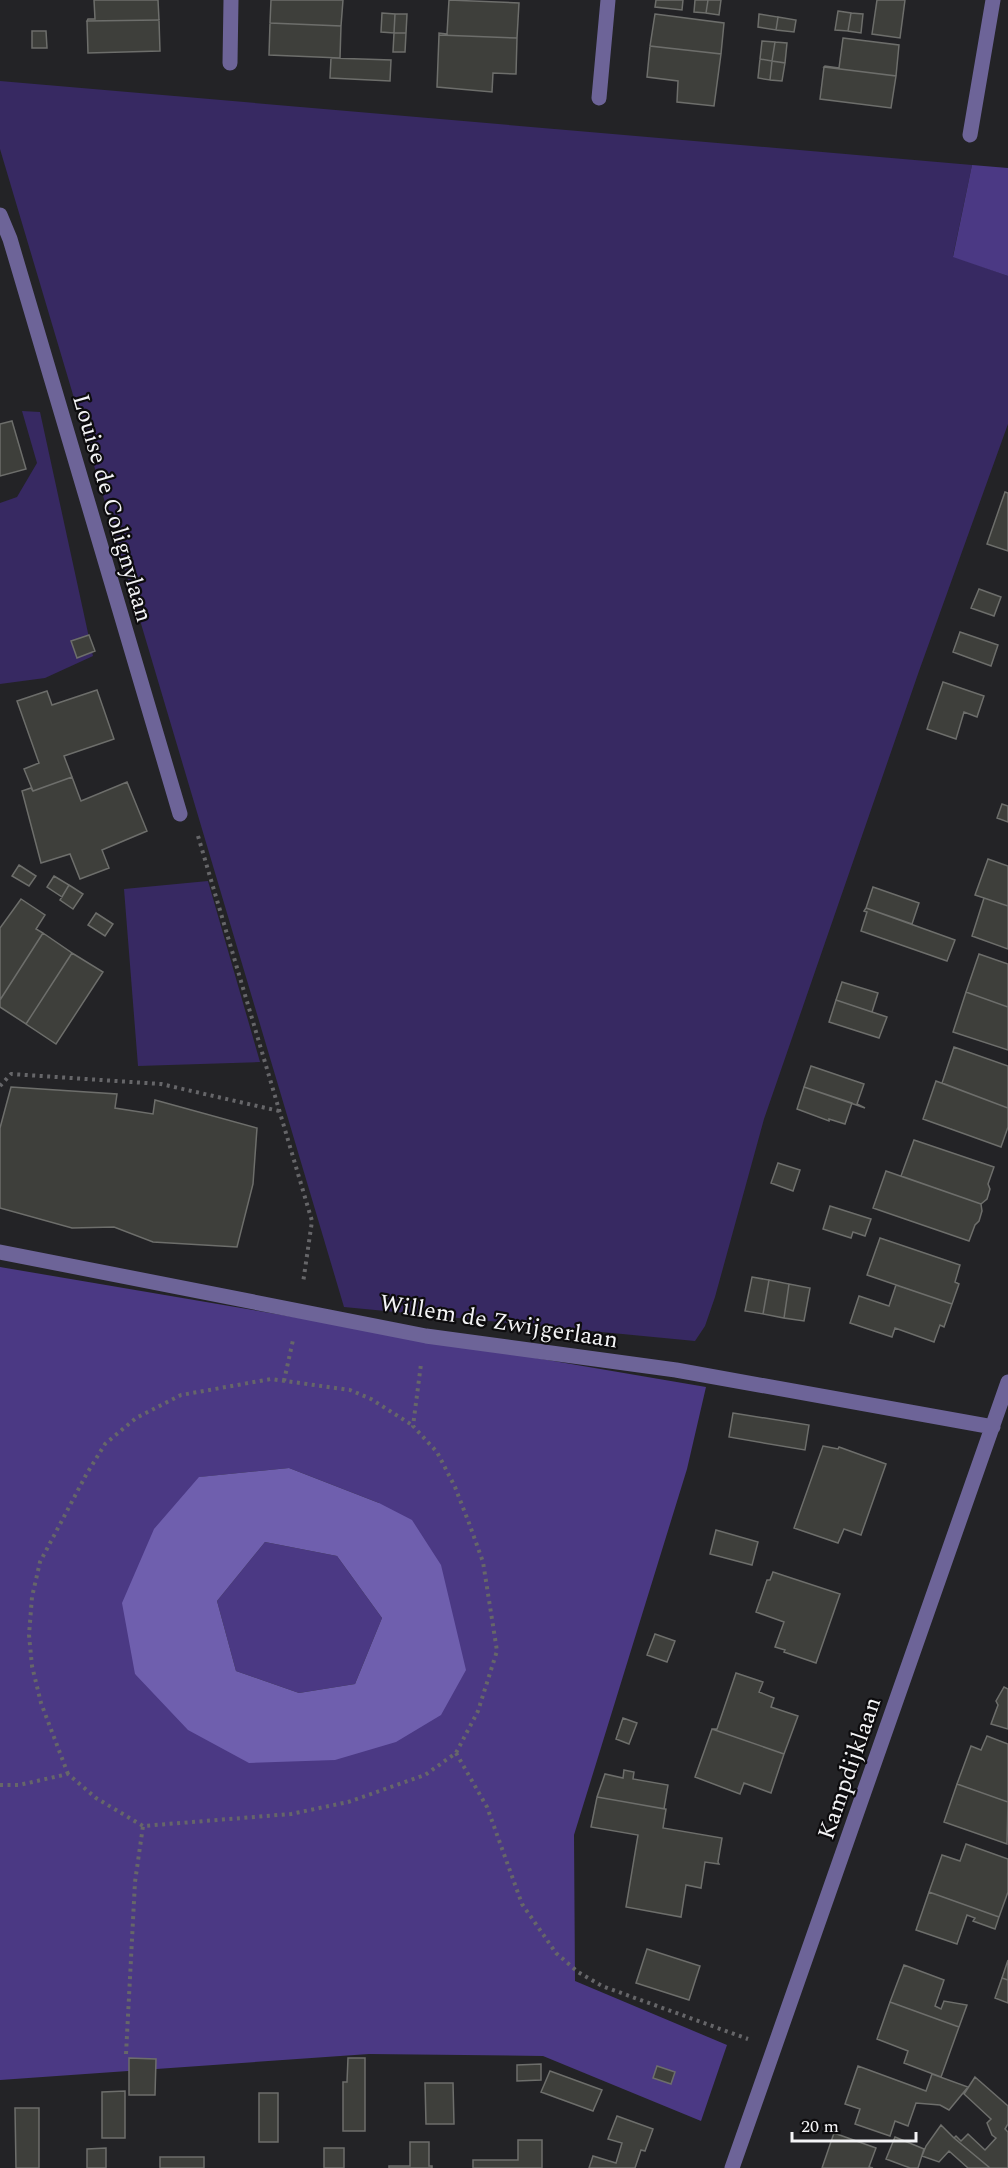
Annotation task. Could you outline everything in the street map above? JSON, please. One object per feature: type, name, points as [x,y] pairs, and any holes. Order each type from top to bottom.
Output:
[{"type":"street","points":[[230,63],[231,0]]},
{"type":"street","points":[[599,98],[608,0]]},
{"type":"street","points":[[970,135],[993,0]]},
{"type":"street","name":"Louise de Colignylaan","points":[[0,215],[10,239],[180,814]]},
{"type":"street","name":"Willem de Zwijgerlaan","points":[[0,1252],[426,1336],[676,1370],[993,1427]]},
{"type":"street","name":"Kampdijklaan","points":[[732,2168],[1006,1392]]},
{"type":"path","points":[[180,814],[192,816],[312,1221],[299,1311],[284,1380]]},
{"type":"path","points":[[0,1086],[11,1074],[161,1084],[279,1111]]},
{"type":"path","points":[[413,1426],[416,1392],[426,1336]]},
{"type":"path","points":[[271,1379],[350,1390],[371,1399],[413,1426],[437,1452],[455,1487],[469,1523],[483,1562],[497,1651],[478,1711],[456,1753],[424,1774],[348,1802],[291,1814],[143,1826],[96,1798],[68,1774],[41,1703],[32,1666],[29,1635],[32,1597],[40,1562],[105,1444],[136,1418],[181,1395],[271,1379]]},
{"type":"path","points":[[456,1753],[487,1806],[522,1904],[556,1953],[578,1972],[602,1986],[774,2048]]},
{"type":"path","points":[[0,1785],[19,1785],[68,1774]]},
{"type":"path","points":[[126,2054],[135,1881],[143,1826]]},
{"type":"shaded area","points":[[0,81],[972,165],[953,256],[1008,276],[1008,424],[919,671],[764,1119],[715,1297],[705,1326],[695,1341],[344,1307],[0,149]]},
{"type":"shaded area","points":[[972,165],[1008,168],[1008,276],[953,257]]},
{"type":"shaded area","points":[[22,411],[40,412],[93,656],[45,678],[0,684],[0,503],[17,497],[37,463]]},
{"type":"shaded area","points":[[208,881],[260,1062],[138,1066],[124,889]]},
{"type":"shaded area","points":[[0,1267],[706,1387],[687,1469],[574,1835],[575,1981],[727,2045],[701,2121],[543,2056],[369,2054],[0,2080]],"holes":[[[289,1468],[379,1503],[396,1742],[135,1674],[200,1477]]]},
{"type":"shaded area","points":[[289,1468],[379,1503],[412,1520],[441,1565],[466,1670],[441,1715],[396,1742],[335,1760],[249,1763],[188,1730],[135,1674],[122,1603],[154,1529],[199,1477]],"holes":[[[265,1542],[337,1556],[382,1618],[355,1684],[299,1693],[236,1671],[217,1601]]]},
{"type":"shaded area","points":[[265,1542],[337,1556],[382,1618],[355,1684],[299,1693],[236,1671],[217,1601]]},
{"type":"building","points":[[94,0],[158,0],[159,20],[87,21],[95,19]]},
{"type":"building","points":[[271,0],[343,0],[341,26],[270,23]]},
{"type":"building","points":[[449,0],[519,3],[517,38],[439,35],[439,33],[447,34]]},
{"type":"building","points":[[656,0],[683,0],[682,10],[655,7]]},
{"type":"building","points":[[695,0],[708,0],[706,13],[694,12]]},
{"type":"building","points":[[708,0],[721,0],[719,15],[706,13]]},
{"type":"building","points":[[877,0],[905,0],[900,38],[872,34]]},
{"type":"building","points":[[838,11],[851,13],[848,31],[835,30]]},
{"type":"building","points":[[382,13],[395,14],[394,33],[381,32]]},
{"type":"building","points":[[851,13],[863,14],[861,33],[848,31]]},
{"type":"building","points":[[395,14],[407,14],[406,33],[394,33]]},
{"type":"building","points":[[655,14],[724,23],[721,54],[650,46]]},
{"type":"building","points":[[759,14],[778,17],[776,30],[758,27]]},
{"type":"building","points":[[778,17],[796,20],[794,32],[776,30]]},
{"type":"building","points":[[159,20],[160,51],[88,53],[87,21]]},
{"type":"building","points":[[270,23],[341,26],[340,58],[269,55]]},
{"type":"building","points":[[32,31],[46,31],[47,48],[32,48]]},
{"type":"building","points":[[394,33],[406,33],[405,52],[393,52]]},
{"type":"building","points":[[439,35],[517,38],[516,74],[493,73],[492,92],[437,87]]},
{"type":"building","points":[[843,38],[899,45],[896,76],[824,67],[839,68]]},
{"type":"building","points":[[762,41],[775,42],[772,61],[760,59]]},
{"type":"building","points":[[775,42],[787,43],[785,63],[772,61]]},
{"type":"building","points":[[650,46],[721,54],[714,106],[677,102],[678,81],[647,77]]},
{"type":"building","points":[[331,58],[391,60],[390,81],[330,78]]},
{"type":"building","points":[[760,59],[772,61],[770,80],[758,78]]},
{"type":"building","points":[[772,61],[785,63],[782,81],[770,80]]},
{"type":"building","points":[[824,67],[896,76],[891,108],[820,99]]},
{"type":"building","points":[[12,421],[26,469],[0,476],[0,424]]},
{"type":"building","points":[[1005,492],[1008,493],[1008,551],[987,544]]},
{"type":"building","points":[[979,589],[1001,597],[994,616],[971,608]]},
{"type":"building","points":[[960,632],[998,645],[991,666],[953,652]]},
{"type":"building","points":[[89,635],[95,651],[77,658],[71,641]]},
{"type":"building","points":[[943,682],[984,696],[977,717],[964,712],[956,739],[927,729]]},
{"type":"building","points":[[97,690],[114,739],[64,756],[72,777],[33,791],[24,769],[39,763],[17,701],[47,691],[52,705]]},
{"type":"building","points":[[72,777],[81,801],[127,782],[147,831],[102,850],[109,868],[80,879],[70,854],[41,863],[22,791],[31,788],[33,791]]},
{"type":"building","points":[[1002,804],[1008,806],[1008,822],[997,818]]},
{"type":"building","points":[[988,859],[1008,866],[1008,906],[975,895]]},
{"type":"building","points":[[19,865],[36,876],[29,886],[12,876]]},
{"type":"building","points":[[54,876],[69,885],[62,897],[47,887]]},
{"type":"building","points":[[69,885],[83,894],[73,909],[60,900]]},
{"type":"building","points":[[873,887],[919,903],[912,924],[866,908]]},
{"type":"building","points":[[984,898],[1008,906],[1008,949],[972,936]]},
{"type":"building","points":[[21,899],[45,915],[36,929],[43,933],[0,1000],[0,928]]},
{"type":"building","points":[[866,908],[955,940],[947,961],[861,931],[867,912],[864,911]]},
{"type":"building","points":[[96,913],[113,924],[105,936],[88,925]]},
{"type":"building","points":[[43,933],[72,953],[26,1024],[0,1007],[0,1000]]},
{"type":"building","points":[[72,953],[103,972],[56,1044],[26,1024]]},
{"type":"building","points":[[979,954],[1008,964],[1008,1007],[966,992]]},
{"type":"building","points":[[842,982],[878,993],[872,1012],[836,1000]]},
{"type":"building","points":[[966,992],[1008,1007],[1008,1050],[953,1032]]},
{"type":"building","points":[[836,1000],[887,1017],[879,1038],[829,1022]]},
{"type":"building","points":[[954,1047],[1008,1066],[1008,1108],[942,1083]]},
{"type":"building","points":[[811,1066],[864,1084],[857,1104],[865,1108],[804,1087]]},
{"type":"building","points":[[936,1081],[1008,1108],[1008,1127],[1001,1147],[923,1119]]},
{"type":"building","points":[[11,1087],[117,1094],[115,1108],[153,1114],[155,1100],[257,1128],[253,1184],[237,1247],[153,1242],[114,1227],[72,1228],[0,1208],[0,1128]]},
{"type":"building","points":[[804,1087],[852,1103],[845,1124],[829,1119],[829,1121],[797,1109]]},
{"type":"building","points":[[914,1140],[994,1167],[988,1184],[990,1189],[987,1199],[981,1204],[901,1176]]},
{"type":"building","points":[[778,1163],[800,1170],[793,1191],[771,1183]]},
{"type":"building","points":[[886,1171],[981,1204],[982,1211],[979,1221],[969,1241],[873,1208]]},
{"type":"building","points":[[830,1206],[871,1219],[865,1236],[853,1232],[851,1238],[823,1229]]},
{"type":"building","points":[[880,1238],[960,1265],[955,1282],[959,1284],[952,1304],[867,1275]]},
{"type":"building","points":[[752,1277],[769,1280],[763,1314],[745,1311]]},
{"type":"building","points":[[769,1280],[789,1284],[784,1318],[763,1314]]},
{"type":"building","points":[[789,1284],[810,1288],[804,1321],[784,1318]]},
{"type":"building","points":[[896,1285],[952,1304],[944,1327],[940,1325],[934,1342],[895,1328],[892,1337],[850,1323],[859,1296],[889,1306]]},
{"type":"building","points":[[733,1413],[809,1425],[805,1450],[729,1437]]},
{"type":"building","points":[[823,1446],[838,1449],[839,1447],[886,1464],[861,1535],[844,1529],[838,1543],[794,1528]]},
{"type":"building","points":[[716,1530],[758,1542],[752,1565],[710,1554]]},
{"type":"building","points":[[773,1572],[840,1594],[816,1663],[775,1647],[784,1622],[756,1612],[767,1580],[770,1580]]},
{"type":"building","points":[[655,1634],[675,1641],[667,1662],[647,1655]]},
{"type":"building","points":[[736,1673],[763,1682],[759,1692],[774,1698],[771,1707],[798,1716],[784,1754],[712,1729],[717,1729]]},
{"type":"building","points":[[1004,1687],[1008,1689],[1008,1729],[991,1724],[998,1705],[996,1701]]},
{"type":"building","points":[[623,1718],[637,1723],[629,1744],[616,1739]]},
{"type":"building","points":[[712,1729],[784,1754],[771,1793],[744,1783],[740,1794],[695,1777]]},
{"type":"building","points":[[987,1736],[1008,1744],[1008,1802],[957,1784],[971,1746],[981,1750]]},
{"type":"building","points":[[624,1770],[634,1772],[633,1779],[668,1785],[664,1809],[597,1797],[605,1774],[623,1778]]},
{"type":"building","points":[[957,1784],[1008,1802],[1007,1844],[944,1822]]},
{"type":"building","points":[[597,1797],[666,1809],[663,1828],[722,1838],[719,1864],[705,1862],[701,1888],[686,1885],[681,1917],[626,1907],[638,1835],[591,1827]]},
{"type":"building","points":[[966,1844],[1008,1859],[1008,1892],[999,1917],[929,1892],[942,1855],[960,1861]]},
{"type":"building","points":[[929,1892],[999,1917],[995,1929],[973,1921],[975,1918],[967,1915],[957,1944],[916,1930]]},
{"type":"building","points":[[647,1949],[700,1966],[689,2000],[636,1983]]},
{"type":"building","points":[[1008,1960],[1008,1980],[1002,1978]]},
{"type":"building","points":[[904,1965],[944,1980],[935,2006],[941,2009],[944,2001],[967,2005],[959,2027],[890,2002]]},
{"type":"building","points":[[1002,1978],[1008,1980],[1008,2003],[995,1998]]},
{"type":"building","points":[[890,2002],[959,2027],[941,2077],[904,2063],[908,2051],[877,2039]]},
{"type":"building","points":[[129,2058],[156,2059],[155,2095],[129,2095]]},
{"type":"building","points":[[348,2058],[365,2058],[365,2131],[343,2131],[343,2082],[347,2082]]},
{"type":"building","points":[[541,2064],[541,2080],[517,2081],[517,2065]]},
{"type":"building","points":[[657,2066],[675,2072],[671,2084],[653,2078]]},
{"type":"building","points":[[858,2066],[926,2091],[932,2074],[968,2087],[949,2110],[940,2105],[916,2103],[908,2126],[895,2121],[890,2136],[855,2124],[860,2109],[845,2104]]},
{"type":"building","points":[[550,2071],[602,2090],[593,2111],[541,2092]]},
{"type":"building","points":[[975,2077],[1008,2106],[1008,2124],[1005,2129],[1008,2132],[1008,2168],[990,2168],[954,2138],[956,2136],[961,2141],[968,2134],[985,2150],[996,2138],[992,2135],[987,2123],[991,2119],[964,2094]]},
{"type":"building","points":[[425,2083],[453,2083],[454,2124],[426,2124]]},
{"type":"building","points":[[125,2091],[125,2138],[102,2138],[102,2092]]},
{"type":"building","points":[[259,2093],[278,2093],[278,2142],[259,2142]]},
{"type":"building","points":[[15,2108],[39,2108],[39,2168],[16,2168]]},
{"type":"building","points":[[617,2116],[653,2129],[645,2151],[641,2150],[635,2168],[589,2168],[593,2156],[616,2163],[622,2143],[608,2139]]},
{"type":"building","points":[[941,2125],[990,2168],[968,2168],[949,2151],[939,2162],[922,2156],[926,2146]]},
{"type":"building","points":[[834,2133],[876,2148],[869,2167],[873,2168],[822,2168]]},
{"type":"building","points":[[895,2137],[924,2149],[918,2168],[910,2168],[886,2159]]},
{"type":"building","points":[[518,2140],[542,2140],[542,2168],[473,2168],[473,2160],[518,2160]]},
{"type":"building","points":[[410,2142],[429,2142],[429,2166],[432,2168],[389,2168],[389,2166],[410,2166]]},
{"type":"building","points":[[106,2148],[106,2168],[87,2168],[87,2149]]},
{"type":"building","points":[[324,2148],[344,2148],[344,2168],[324,2168]]},
{"type":"building","points":[[160,2157],[204,2157],[204,2168],[160,2168]]}]
